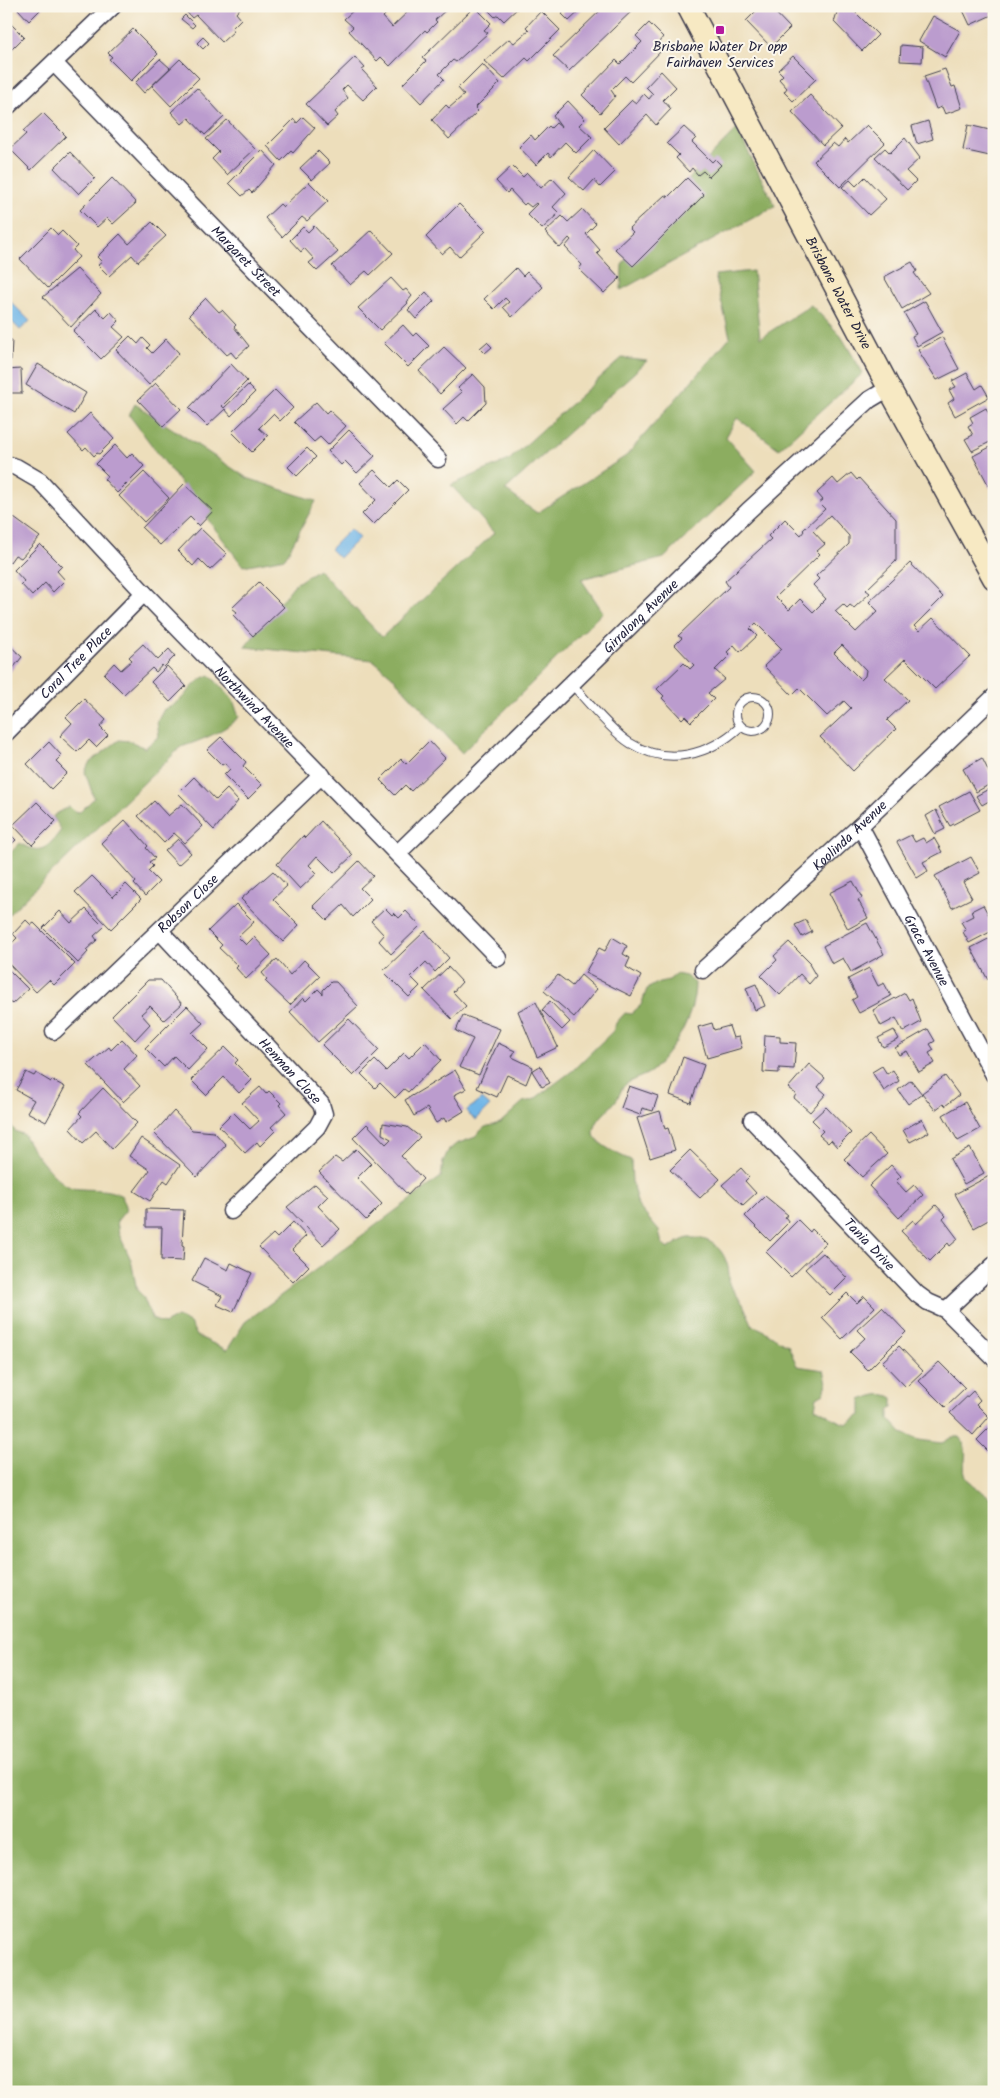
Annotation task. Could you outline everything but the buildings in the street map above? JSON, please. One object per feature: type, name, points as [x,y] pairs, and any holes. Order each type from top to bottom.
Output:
[{"type":"main road","name":"Brisbane Water Drive","points":[[688,6],[890,388],[994,578]]},
{"type":"street","points":[[6,108],[113,6]]},
{"type":"street","name":"Margaret Street","points":[[54,63],[438,459]]},
{"type":"street","name":"Girralong Avenue","points":[[398,852],[756,504],[869,400],[890,388]]},
{"type":"street","name":"Northwind Avenue","points":[[6,464],[16,466],[40,481],[144,593],[398,852],[498,958]]},
{"type":"street","name":"Coral Tree Place","points":[[6,733],[144,593]]},
{"type":"street","name":"Koolinda Avenue","points":[[703,970],[860,826],[994,697]]},
{"type":"street","name":"Robson Close","points":[[54,1031],[322,775]]},
{"type":"street","name":"Grace Avenue","points":[[860,826],[994,1075]]},
{"type":"street","name":"Henman Close","points":[[160,931],[321,1104],[324,1114],[317,1126],[231,1211]]},
{"type":"street","name":"Tania Drive","points":[[752,1120],[917,1294],[928,1302],[946,1310],[994,1358]]},
{"type":"street","points":[[946,1310],[994,1265]]},
{"type":"lane","points":[[570,683],[628,742],[658,754],[682,756],[701,752],[729,738],[741,726]]},
{"type":"lane","points":[[752,698],[763,701],[767,705],[770,715],[766,725],[757,731],[746,730],[741,726],[736,717],[738,706],[752,698]]},
{"type":"green space","points":[[737,129],[775,206],[621,290],[622,265],[694,173]]},
{"type":"green space","points":[[753,271],[760,338],[811,305],[841,336],[863,373],[779,449],[737,418],[726,437],[756,471],[664,558],[581,579],[603,612],[462,753],[391,675],[373,660],[245,647],[294,585],[318,569],[382,637],[494,533],[451,485],[509,460],[622,358],[647,361],[505,490],[537,513],[626,456],[730,337],[715,275]]},
{"type":"green space","points":[[135,404],[247,478],[316,501],[285,558],[243,566],[129,415]]},
{"type":"green space","points":[[210,675],[233,700],[239,717],[219,731],[181,747],[6,917],[6,857],[20,843],[33,849],[43,848],[48,845],[61,830],[53,816],[69,806],[74,811],[80,812],[94,798],[85,772],[89,763],[119,740],[130,741],[145,748],[159,736],[157,722],[164,709],[177,703],[197,682]]},
{"type":"green space","points":[[676,974],[686,976],[695,983],[692,1007],[683,1030],[653,1070],[623,1087],[616,1101],[596,1124],[595,1137],[609,1149],[631,1160],[632,1182],[638,1206],[659,1231],[662,1244],[668,1249],[689,1238],[699,1238],[715,1245],[721,1251],[728,1266],[729,1284],[743,1304],[753,1326],[788,1345],[797,1366],[824,1370],[827,1383],[824,1393],[817,1397],[815,1408],[847,1424],[861,1415],[861,1400],[877,1395],[893,1398],[893,1407],[889,1411],[889,1419],[902,1433],[919,1440],[942,1443],[952,1437],[959,1437],[966,1454],[964,1468],[967,1478],[994,1501],[994,2092],[6,2092],[6,1119],[15,1131],[24,1135],[32,1149],[52,1174],[67,1185],[79,1189],[110,1191],[122,1196],[126,1210],[117,1221],[119,1234],[131,1260],[137,1290],[143,1296],[152,1319],[164,1324],[177,1317],[190,1323],[197,1336],[227,1350],[245,1322],[441,1177],[443,1162],[448,1151],[456,1144],[473,1138],[485,1127],[500,1123],[523,1102],[533,1100],[572,1071],[613,1031],[616,1023],[625,1013],[631,1014],[641,1005],[647,989],[659,982],[669,980]]},
{"type":"water","points":[[7,298],[30,321],[20,330],[6,316]]},
{"type":"water","points":[[350,529],[359,538],[339,558],[330,549]]},
{"type":"water","points":[[482,1099],[490,1106],[476,1120],[468,1114],[467,1110]]},
{"type":"place","name":"Brisbane Water Dr opp Fairhaven Services","points":[[720,30]]}]
